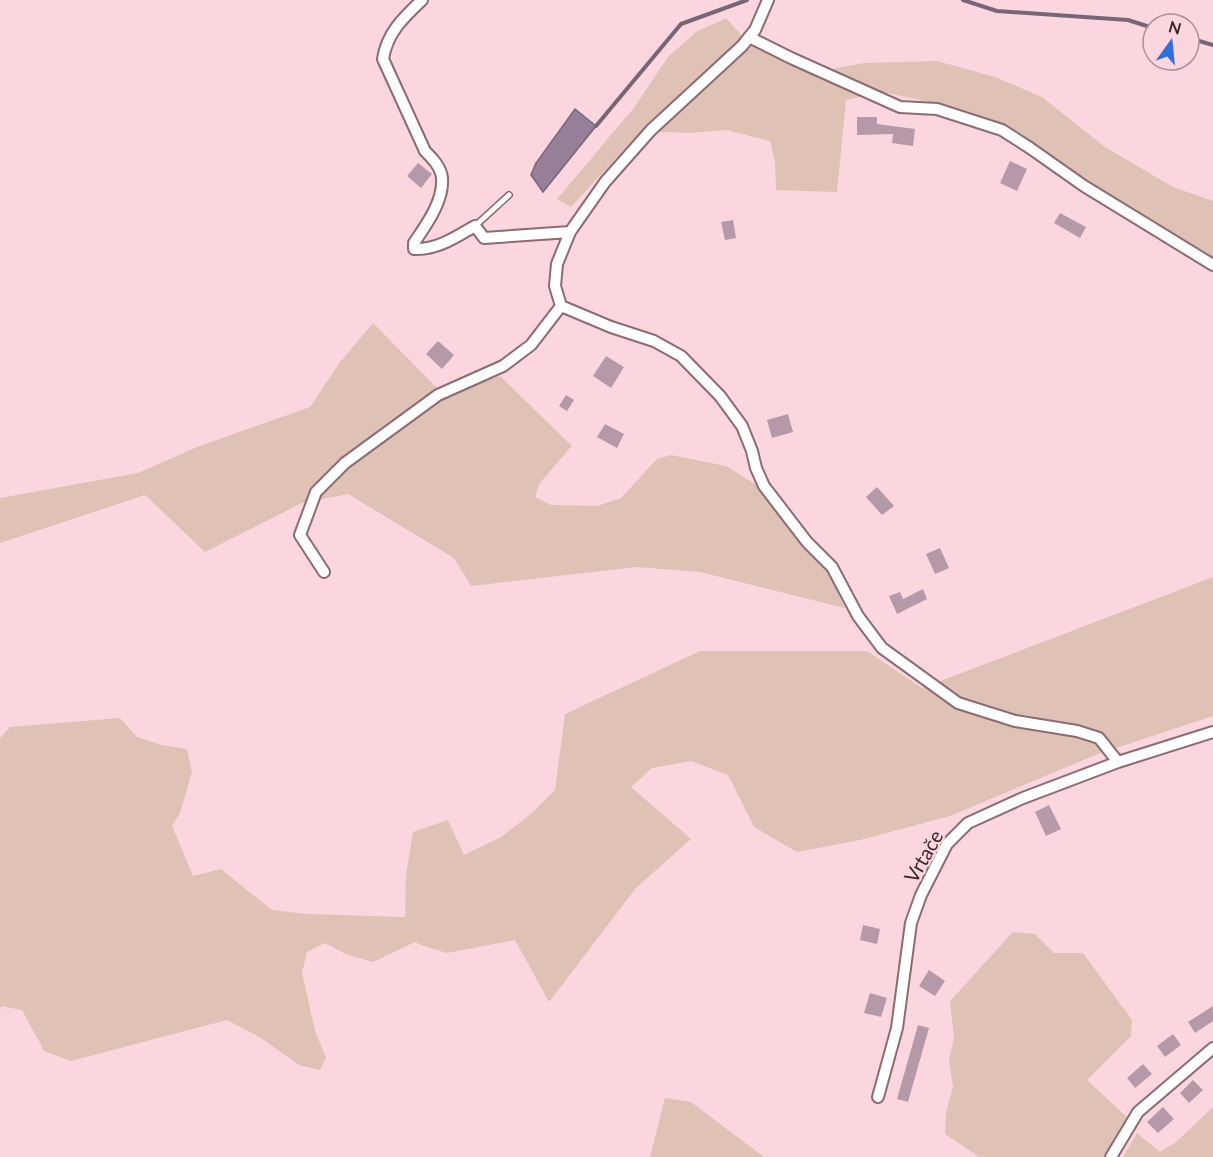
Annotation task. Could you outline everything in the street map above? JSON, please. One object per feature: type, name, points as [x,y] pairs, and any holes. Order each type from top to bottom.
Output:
[{"type":"street","points":[[422,0],[404,17],[386,43],[383,59],[425,151],[436,162],[442,178],[439,199],[414,243],[414,249],[424,249],[449,241],[475,226],[484,238],[570,232]]},
{"type":"street","points":[[561,306],[555,286],[557,264],[570,232],[606,182],[651,130],[742,46],[755,30],[768,0]]},
{"type":"street","points":[[749,37],[900,107],[937,109],[1002,130],[1083,186],[1213,265]]},
{"type":"street","points":[[324,572],[300,536],[316,492],[345,463],[438,394],[503,366],[531,345],[561,306]]},
{"type":"street","points":[[561,306],[611,327],[654,341],[681,356],[720,396],[742,426],[764,486],[807,542],[832,567],[858,616],[882,648],[958,703],[1016,721],[1077,731],[1099,738],[1118,762]]},
{"type":"street","name":"Vrtače","points":[[878,1097],[897,1028],[911,922],[921,895],[946,844],[968,823],[1023,798],[1118,762],[1213,732]]},
{"type":"street","points":[[1111,1157],[1138,1112],[1213,1048]]},
{"type":"lane","points":[[475,226],[509,195]]},
{"type":"shaded area","points":[[726,18],[744,38],[810,73],[864,63],[937,61],[995,77],[1042,97],[1105,147],[1173,187],[1213,201],[1213,260],[1084,181],[1030,142],[996,123],[957,108],[883,92],[846,100],[837,192],[776,190],[775,161],[770,141],[727,130],[689,133],[641,131],[571,207],[557,199],[633,109],[668,57],[696,32]]},
{"type":"shaded area","points":[[575,109],[596,126],[543,192],[531,175],[536,163]]},
{"type":"shaded area","points":[[373,323],[445,396],[500,376],[572,446],[539,484],[535,497],[551,505],[597,506],[621,498],[657,459],[671,455],[726,466],[760,487],[800,542],[826,568],[845,608],[700,572],[637,567],[471,586],[454,558],[348,494],[302,503],[205,552],[145,495],[0,543],[0,498],[138,473],[197,447],[310,407],[340,362]]},
{"type":"shaded area","points":[[1213,577],[1213,716],[1098,754],[950,816],[860,840],[797,852],[754,827],[728,775],[691,761],[652,768],[631,787],[691,839],[636,888],[549,1002],[515,940],[447,953],[415,942],[373,962],[348,955],[325,943],[307,952],[302,973],[315,1031],[326,1058],[320,1070],[299,1065],[261,1038],[227,1020],[71,1061],[44,1051],[22,1010],[1,1006],[0,1012],[0,738],[10,727],[120,718],[137,737],[162,745],[187,749],[192,772],[180,813],[172,826],[193,876],[221,869],[272,910],[307,914],[405,917],[406,875],[413,832],[448,820],[464,855],[501,837],[532,813],[555,790],[565,714],[700,651],[867,651],[922,688]]},
{"type":"shaded area","points":[[1013,932],[1035,934],[1054,953],[1083,953],[1132,1020],[1131,1036],[1087,1080],[1128,1118],[1106,1157],[979,1157],[945,1134],[946,1112],[953,1087],[949,1060],[954,1038],[950,1001]]},
{"type":"shaded area","points":[[665,1098],[691,1102],[764,1157],[650,1157]]},
{"type":"shaded area","points":[[1213,1107],[1213,1157],[1123,1157],[1137,1133],[1160,1152],[1176,1142]]},
{"type":"building","points":[[857,117],[877,117],[877,124],[915,129],[913,146],[892,143],[893,134],[857,135]]},
{"type":"building","points":[[1010,161],[1027,169],[1017,191],[1000,183]]},
{"type":"building","points":[[418,163],[432,174],[421,188],[407,176]]},
{"type":"building","points":[[1060,213],[1086,227],[1080,238],[1054,223]]},
{"type":"building","points":[[733,220],[736,238],[725,240],[721,222]]},
{"type":"building","points":[[438,341],[454,355],[442,369],[426,354]]},
{"type":"building","points":[[606,356],[624,367],[611,388],[593,376]]},
{"type":"building","points":[[566,395],[574,400],[567,411],[559,406]]},
{"type":"building","points":[[788,414],[793,432],[772,438],[767,420]]},
{"type":"building","points":[[605,424],[624,434],[617,448],[597,437]]},
{"type":"building","points":[[877,487],[894,506],[882,515],[866,497]]},
{"type":"building","points":[[940,548],[949,568],[935,574],[926,554]]},
{"type":"building","points":[[923,589],[927,599],[897,614],[889,596],[900,592],[903,599]]},
{"type":"building","points":[[1049,805],[1061,829],[1046,836],[1035,812]]},
{"type":"building","points":[[863,925],[880,929],[877,944],[860,940]]},
{"type":"building","points":[[929,970],[945,981],[935,996],[919,986]]},
{"type":"building","points":[[870,993],[887,998],[881,1017],[864,1013]]},
{"type":"building","points":[[1213,1006],[1213,1021],[1195,1033],[1188,1022]]},
{"type":"building","points":[[918,1025],[929,1028],[908,1102],[897,1099]]},
{"type":"building","points":[[1173,1034],[1181,1045],[1165,1057],[1157,1046]]},
{"type":"building","points":[[1143,1064],[1152,1074],[1135,1088],[1127,1078]]},
{"type":"building","points":[[1193,1080],[1203,1090],[1189,1103],[1180,1093]]},
{"type":"building","points":[[1163,1107],[1174,1119],[1158,1133],[1147,1122]]},
{"type":"waterway","points":[[596,126],[681,24],[747,0]]},
{"type":"waterway","points":[[963,0],[997,11],[1128,20],[1141,24]]},
{"type":"waterway","points":[[1201,42],[1213,45]]}]
